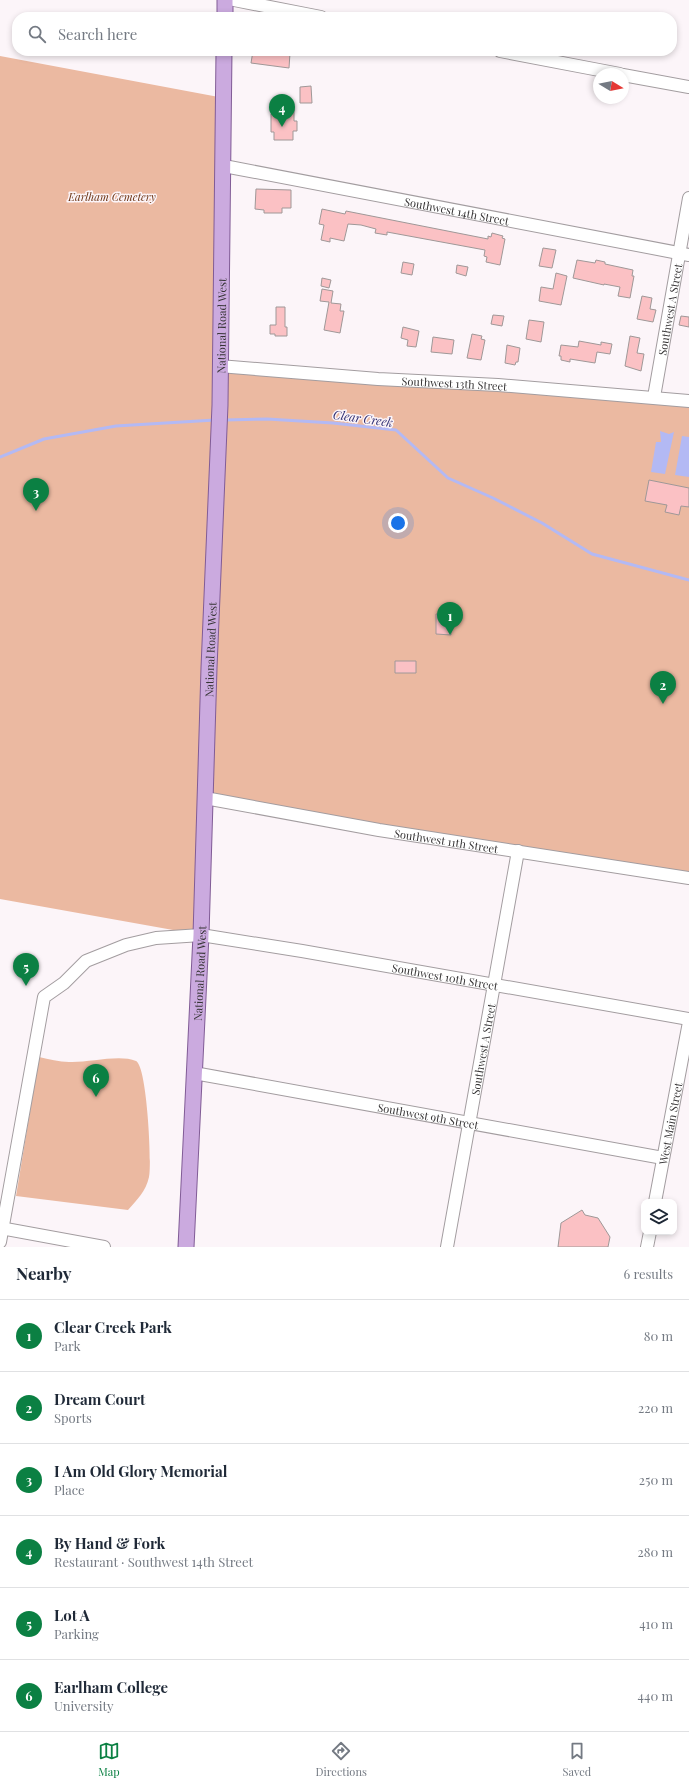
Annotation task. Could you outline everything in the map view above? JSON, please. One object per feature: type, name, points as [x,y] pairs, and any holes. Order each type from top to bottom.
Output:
[{"type":"main road","points":[[225,0],[225,12]]},
{"type":"main road","name":"National Road West","points":[[186,1247],[201,935],[220,405],[219,366],[224,166],[224,56]]},
{"type":"street","points":[[234,0],[295,12]]},
{"type":"street","points":[[527,56],[593,69]]},
{"type":"street","points":[[629,75],[689,87]]},
{"type":"street","name":"Southwest 14th Street","points":[[224,166],[684,254]]},
{"type":"street","name":"Southwest A Street","points":[[654,397],[684,254],[689,198]]},
{"type":"street","name":"Southwest 13th Street","points":[[219,366],[378,379],[498,385],[654,397],[689,402]]},
{"type":"street","name":"Southwest 11th Street","points":[[205,798],[379,830],[689,878]]},
{"type":"street","name":"Southwest A Street","points":[[447,1247],[518,851]]},
{"type":"street","name":"Southwest 10th Street","points":[[0,1242],[1,1228],[44,997],[64,983],[86,961],[126,945],[156,938],[201,935],[689,1020]]},
{"type":"street","name":"West Main Street","points":[[656,1199],[689,1020]]},
{"type":"street","name":"Southwest 9th Street","points":[[194,1073],[663,1158]]},
{"type":"street","points":[[1,1228],[104,1247]]},
{"type":"street","points":[[648,1247],[650,1235]]},
{"type":"green space","name":"Earlham Cemetery","points":[[0,56],[224,98],[219,366],[689,401],[689,878],[205,798],[201,935],[0,899]]},
{"type":"green space","points":[[39,1057],[69,1062],[121,1058],[136,1061],[140,1067],[146,1096],[148,1116],[150,1168],[146,1187],[128,1210],[16,1196]]},
{"type":"water","points":[[660,431],[669,434],[674,432],[665,474],[651,472],[656,442],[661,442]]},
{"type":"water","points":[[682,436],[689,437],[689,477],[675,475]]},
{"type":"building","points":[[252,56],[290,56],[289,68],[251,63]]},
{"type":"building","points":[[311,86],[312,103],[300,103],[300,87]]},
{"type":"building","points":[[274,107],[294,107],[294,121],[297,121],[297,131],[293,131],[293,140],[274,140],[274,132],[271,132],[271,114],[274,114]]},
{"type":"building","points":[[256,189],[291,190],[291,208],[282,208],[282,213],[264,213],[264,210],[255,209]]},
{"type":"building","points":[[322,209],[345,214],[346,211],[488,239],[488,236],[491,237],[492,233],[503,236],[502,238],[505,239],[500,265],[486,262],[487,257],[484,256],[485,250],[387,232],[387,235],[375,233],[376,229],[361,225],[348,224],[344,241],[330,238],[330,242],[321,240],[324,225],[319,224]]},
{"type":"building","points":[[543,248],[556,250],[552,268],[539,266]]},
{"type":"building","points":[[577,260],[595,263],[596,260],[605,262],[605,264],[633,270],[632,276],[634,276],[630,298],[618,296],[620,287],[573,278]]},
{"type":"building","points":[[403,262],[414,264],[412,275],[401,273]]},
{"type":"building","points":[[457,265],[468,267],[466,276],[456,273]]},
{"type":"building","points":[[556,273],[567,276],[561,305],[539,301],[541,287],[553,289]]},
{"type":"building","points":[[322,278],[331,280],[329,288],[321,286]]},
{"type":"building","points":[[322,289],[333,291],[331,303],[341,304],[340,311],[344,311],[340,333],[324,330],[329,302],[320,301]]},
{"type":"building","points":[[642,296],[652,298],[650,309],[656,310],[653,322],[637,319]]},
{"type":"building","points":[[276,307],[285,307],[285,327],[287,327],[287,336],[275,336],[275,334],[270,334],[270,325],[276,325]]},
{"type":"building","points":[[493,315],[504,316],[502,326],[491,324]]},
{"type":"building","points":[[681,316],[689,317],[689,327],[679,325]]},
{"type":"building","points":[[529,320],[544,322],[541,342],[526,339]]},
{"type":"building","points":[[403,327],[419,331],[416,347],[407,346],[408,340],[401,338]]},
{"type":"building","points":[[472,334],[482,336],[481,339],[485,340],[481,360],[467,358]]},
{"type":"building","points":[[630,336],[640,338],[637,353],[644,354],[641,371],[625,366]]},
{"type":"building","points":[[433,337],[454,340],[452,354],[431,352]]},
{"type":"building","points":[[579,341],[601,345],[601,342],[612,344],[610,354],[597,352],[595,363],[570,359],[570,362],[561,360],[561,356],[559,356],[561,345],[578,347]]},
{"type":"building","points":[[507,345],[520,348],[518,362],[516,362],[515,365],[505,363]]},
{"type":"building","points":[[649,480],[689,488],[689,507],[681,506],[679,515],[665,512],[667,505],[645,501]]},
{"type":"building","points":[[436,614],[451,614],[451,635],[436,634]]},
{"type":"building","points":[[395,661],[416,661],[416,673],[395,673]]},
{"type":"building","points":[[582,1210],[585,1215],[598,1218],[610,1237],[608,1247],[558,1247],[561,1223]]},
{"type":"waterway","name":"Clear Creek","points":[[225,420],[267,419],[333,423],[396,430],[448,478],[493,498],[542,523],[592,554],[689,580]]},
{"type":"waterway","name":"Clear Creek","points":[[0,457],[44,439],[116,426],[215,420]]},
{"type":"place","name":"By Hand & Fork","points":[[282,127]]},
{"type":"place","name":"I Am Old Glory Memorial","points":[[36,511]]},
{"type":"place","name":"Clear Creek Park","points":[[450,635]]},
{"type":"place","name":"Dream Court","points":[[663,704]]},
{"type":"place","name":"Lot A","points":[[26,986]]},
{"type":"place","name":"Earlham College","points":[[96,1097]]}]
